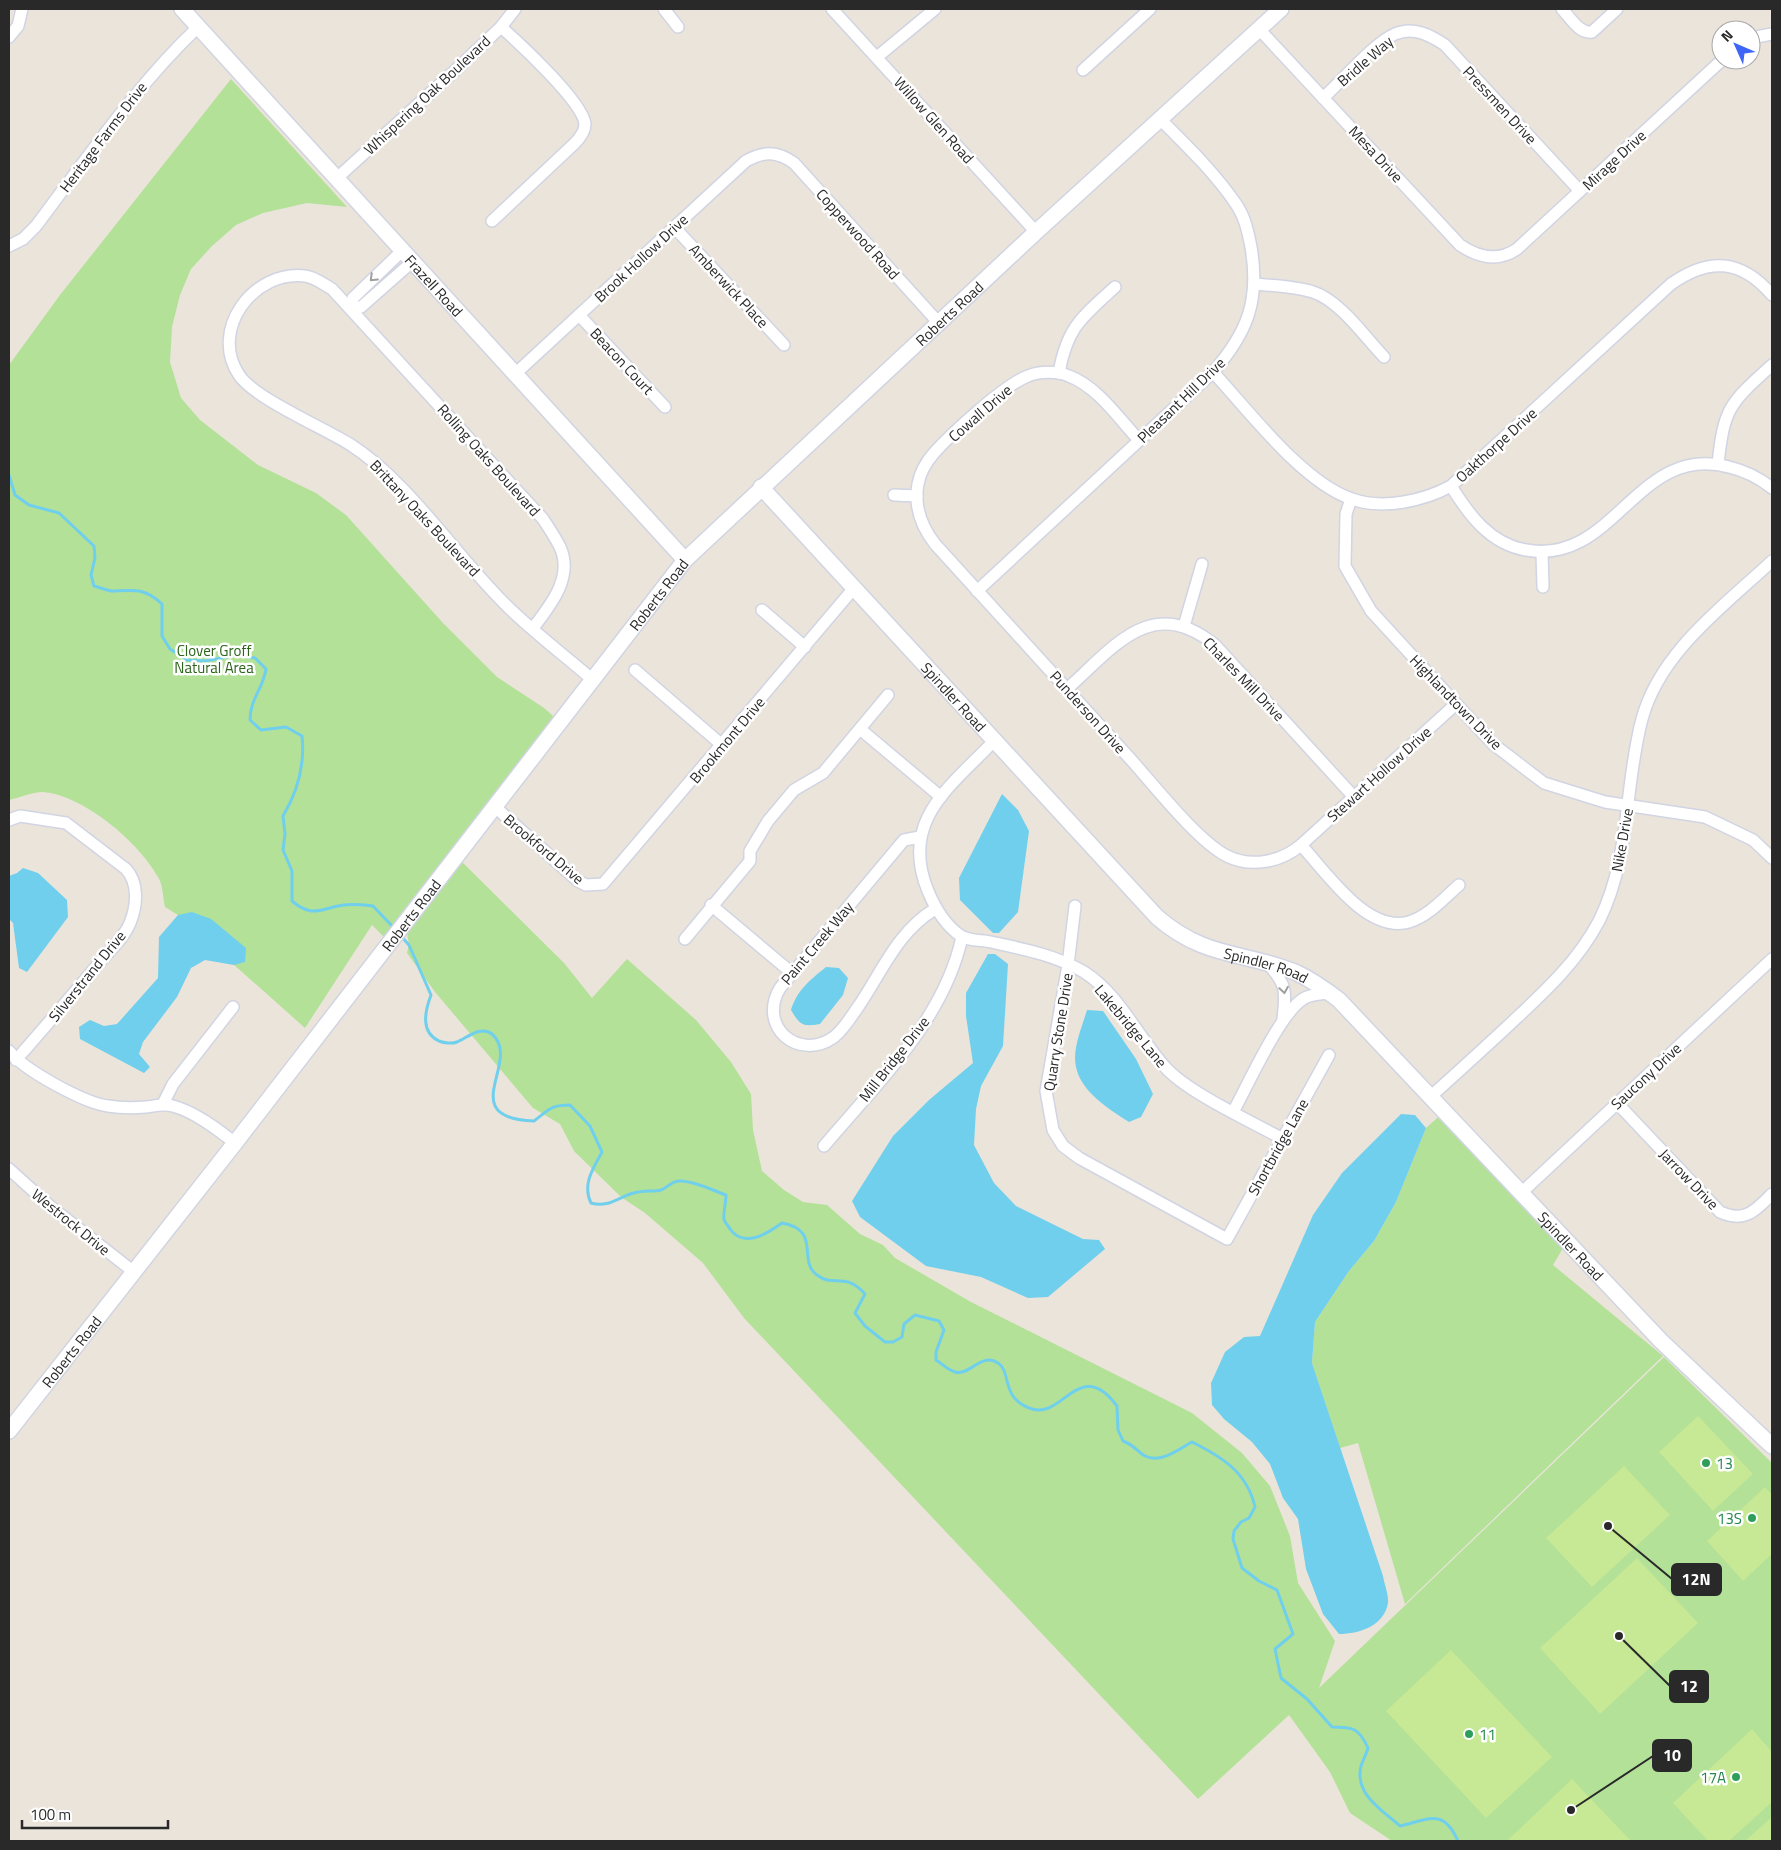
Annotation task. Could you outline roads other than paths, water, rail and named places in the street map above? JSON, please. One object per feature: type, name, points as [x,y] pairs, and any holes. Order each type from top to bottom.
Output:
[{"type":"street","points":[[9,37],[18,26],[22,9]]},
{"type":"street","name":"Frazell Road","points":[[182,9],[685,560]]},
{"type":"street","name":"Whispering Oak Boulevard","points":[[336,179],[501,27],[515,9]]},
{"type":"street","points":[[664,9],[678,26]]},
{"type":"street","name":"Willow Glen Road","points":[[832,9],[1036,232]]},
{"type":"street","points":[[877,57],[935,9]]},
{"type":"street","points":[[1083,70],[1150,9]]},
{"type":"street","name":"Roberts Road","points":[[9,1431],[235,1143],[685,560],[938,322],[1281,9]]},
{"type":"street","points":[[1562,9],[1578,27],[1588,33],[1592,32],[1617,9]]},
{"type":"street","name":"Heritage Farms Drive","points":[[9,246],[23,239],[36,226],[143,85],[165,58],[198,27]]},
{"type":"street","points":[[492,221],[574,144],[582,135],[585,124],[581,113],[553,77],[501,27]]},
{"type":"street","name":"Mesa Drive","points":[[1259,29],[1460,246],[1480,257],[1504,256]]},
{"type":"street","name":"Bridle Way","points":[[1323,98],[1395,34],[1411,31]]},
{"type":"street","name":"Pressmen Drive","points":[[1411,31],[1430,35],[1445,46],[1580,192]]},
{"type":"street","name":"Mirage Drive","points":[[1504,256],[1517,249],[1711,70]]},
{"type":"street","name":"Pleasant Hill Drive","points":[[977,591],[1213,372],[1229,354],[1242,332],[1252,307],[1255,284],[1248,230],[1237,205],[1220,183],[1160,118]]},
{"type":"street","name":"Brook Hollow Drive","points":[[515,374],[746,161],[758,154],[772,153]]},
{"type":"street","name":"Copperwood Road","points":[[772,153],[784,156],[794,163],[938,322]]},
{"type":"street","name":"Amberwick Place","points":[[674,227],[784,345]]},
{"type":"street","points":[[352,310],[361,307],[407,256]]},
{"type":"street","name":"Oakthorpe Drive","points":[[1213,372],[1296,462],[1327,486],[1351,499],[1368,503],[1402,502],[1438,493],[1451,486],[1671,284],[1685,274],[1701,267],[1718,265],[1735,268],[1751,274],[1772,295]]},
{"type":"street","name":"Brittany Oaks Boulevard","points":[[352,310],[332,289],[320,281],[306,276],[286,276],[266,284],[249,296],[236,312],[231,327],[232,362],[240,377],[254,391],[322,428],[369,459],[402,490],[509,608],[593,680]]},
{"type":"street","points":[[1255,284],[1291,287],[1314,292],[1325,298],[1342,312],[1384,357]]},
{"type":"street","points":[[1059,373],[1064,346],[1070,334],[1084,316],[1115,287]]},
{"type":"street","name":"Rolling Oaks Boulevard","points":[[352,310],[544,520],[561,548],[564,577],[549,608],[533,628]]},
{"type":"street","name":"Beacon Court","points":[[579,315],[664,407]]},
{"type":"street","points":[[1718,464],[1722,428],[1728,411],[1742,392],[1772,366]]},
{"type":"street","name":"Cowall Drive","points":[[917,496],[918,483],[933,454],[1004,390],[1030,375],[1044,372],[1059,373],[1079,380],[1095,393],[1139,440]]},
{"type":"street","points":[[1451,486],[1465,509],[1498,541],[1520,549],[1542,553],[1559,551],[1590,537],[1658,478],[1681,468],[1718,464],[1749,472],[1772,488]]},
{"type":"street","name":"Spindler Road","points":[[761,487],[1134,894],[1166,925],[1190,941],[1209,949],[1298,974],[1329,993],[1347,1009],[1661,1341],[1772,1446]]},
{"type":"street","points":[[894,495],[917,496]]},
{"type":"street","name":"Punderson Drive","points":[[917,496],[921,522],[927,534],[1172,805],[1216,849],[1237,860],[1262,862],[1287,855],[1301,845]]},
{"type":"street","name":"Highlandtown Drive","points":[[1351,499],[1346,514],[1345,566],[1371,611],[1493,744],[1544,783],[1605,802],[1705,817],[1753,840],[1772,858]]},
{"type":"street","points":[[1542,553],[1543,587]]},
{"type":"street","name":"Nike Drive","points":[[1430,1097],[1546,990],[1588,940],[1599,920],[1616,878],[1625,836],[1642,718],[1656,685],[1675,656],[1696,631],[1772,561]]},
{"type":"street","points":[[1184,626],[1202,564]]},
{"type":"street","name":"Brookmont Drive","points":[[596,891],[610,878],[854,588]]},
{"type":"street","points":[[762,610],[804,647]]},
{"type":"street","name":"Charles Mill Drive","points":[[1067,689],[1134,631],[1159,624],[1184,626],[1195,630],[1215,645],[1354,797]]},
{"type":"street","points":[[636,670],[722,745]]},
{"type":"street","points":[[685,939],[750,861],[750,851],[754,844],[768,822],[794,790],[823,773],[888,695]]},
{"type":"street","name":"Stewart Hollow Drive","points":[[1301,845],[1456,704]]},
{"type":"street","points":[[860,729],[941,797]]},
{"type":"street","points":[[962,937],[935,909],[923,879],[920,837],[926,818],[941,797],[994,741]]},
{"type":"street","name":"Brookford Drive","points":[[494,806],[578,881],[596,891]]},
{"type":"street","name":"Silverstrand Drive","points":[[9,820],[20,816],[66,823],[126,869],[135,887],[136,902],[129,924],[69,999],[12,1056]]},
{"type":"street","name":"Paint Creek Way","points":[[920,837],[904,840],[780,988],[772,1005],[773,1018],[778,1030],[786,1038],[813,1045],[823,1043],[835,1036],[848,1022],[878,978],[893,949],[911,927],[935,909]]},
{"type":"street","points":[[1301,845],[1355,904],[1380,921],[1394,923],[1409,922],[1434,908],[1459,885]]},
{"type":"street","points":[[712,905],[792,973]]},
{"type":"street","name":"Quarry Stone Drive","points":[[1075,906],[1068,965],[1046,1091],[1052,1130],[1063,1146],[1078,1158],[1227,1239]]},
{"type":"street","name":"Lakebridge Lane","points":[[962,937],[1046,954],[1084,973],[1101,986],[1166,1068],[1186,1084],[1281,1138]]},
{"type":"street","name":"Mill Bridge Drive","points":[[824,1146],[918,1033],[943,993],[962,937]]},
{"type":"street","name":"Saucony Drive","points":[[1520,1194],[1772,959]]},
{"type":"street","points":[[1269,965],[1282,980],[1285,988],[1283,1020]]},
{"type":"street","points":[[1233,1112],[1283,1020],[1302,999],[1329,993]]},
{"type":"street","points":[[163,1104],[173,1084],[233,1007]]},
{"type":"street","name":"Shortbridge Lane","points":[[1227,1239],[1281,1138],[1329,1055]]},
{"type":"street","points":[[12,1056],[37,1075],[106,1106],[146,1107],[163,1104],[175,1106],[209,1124],[235,1143]]},
{"type":"street","name":"Jarrow Drive","points":[[1617,1103],[1720,1212],[1733,1217],[1749,1214],[1772,1194]]},
{"type":"street","name":"Westrock Drive","points":[[9,1169],[50,1207],[134,1272]]},
{"type":"street","name":"Roberts Road","points":[[9,1416],[50,1363],[134,1272]]},
{"type":"water","points":[[1002,794],[1018,810],[1029,831],[1018,912],[999,933],[993,933],[960,900],[959,878]]},
{"type":"water","points":[[23,868],[38,873],[67,900],[68,917],[27,972],[19,968],[13,923],[9,919],[9,876]]},
{"type":"water","points":[[192,912],[211,919],[246,948],[245,962],[234,965],[205,960],[191,968],[177,997],[143,1042],[139,1054],[150,1067],[144,1073],[80,1039],[79,1027],[90,1020],[104,1026],[117,1024],[158,978],[159,937],[178,915]]},
{"type":"water","points":[[988,954],[995,954],[1008,964],[1003,1046],[981,1086],[976,1109],[974,1145],[994,1183],[1016,1206],[1083,1239],[1099,1240],[1105,1249],[1048,1297],[1028,1298],[981,1277],[926,1266],[860,1217],[852,1201],[893,1136],[929,1100],[973,1063],[966,1016],[966,993]]},
{"type":"water","points":[[826,967],[839,968],[848,978],[843,995],[820,1024],[802,1024],[791,1010],[805,986]]},
{"type":"water","points":[[1087,1010],[1103,1011],[1136,1059],[1153,1094],[1141,1117],[1129,1122],[1121,1117],[1097,1099],[1079,1076],[1075,1053]]},
{"type":"water","points":[[1401,1114],[1415,1115],[1426,1128],[1396,1202],[1374,1241],[1349,1271],[1315,1322],[1312,1363],[1383,1576],[1388,1600],[1386,1611],[1376,1623],[1362,1630],[1339,1634],[1323,1614],[1306,1569],[1298,1519],[1283,1498],[1270,1464],[1252,1442],[1224,1419],[1212,1405],[1211,1383],[1225,1352],[1244,1337],[1260,1336],[1313,1215],[1342,1173]]},
{"type":"waterway","points":[[9,475],[15,495],[29,505],[59,513],[94,546],[95,558],[91,575],[94,586],[111,591],[139,591],[150,595],[162,604],[162,636],[170,649],[187,660],[205,661],[237,655],[255,658],[266,669],[252,706],[250,720],[261,730],[286,727],[302,736],[303,747],[299,778],[293,797],[283,816],[285,834],[283,850],[292,871],[292,901],[306,910],[312,911],[347,905],[373,906],[394,928]]},
{"type":"waterway","points":[[400,935],[409,945],[431,995],[426,1021],[429,1032],[433,1037],[441,1042],[453,1043],[483,1031],[492,1034],[499,1045],[500,1059],[493,1099],[498,1110],[510,1118],[534,1121],[554,1107],[570,1105],[590,1126],[602,1152],[592,1170],[588,1183],[591,1203],[603,1204],[637,1192],[661,1190],[679,1181],[699,1185],[726,1195],[724,1220],[730,1229],[742,1238],[749,1239],[763,1235],[782,1223],[802,1232],[807,1246],[811,1269],[823,1279],[845,1281],[858,1287],[865,1294],[855,1313],[865,1326],[885,1342],[893,1342],[902,1337],[904,1324],[915,1315],[939,1321],[944,1330],[936,1352],[936,1360],[950,1370],[955,1372],[966,1371],[981,1362],[992,1360],[1002,1367],[1008,1386],[1015,1399],[1022,1405],[1032,1409],[1043,1410],[1053,1406],[1072,1392],[1092,1387],[1104,1392],[1117,1406],[1118,1430],[1123,1441],[1145,1456],[1151,1458],[1163,1457],[1176,1452],[1192,1442],[1232,1467],[1246,1484],[1255,1507],[1249,1518],[1241,1522],[1234,1531],[1233,1539],[1242,1568],[1259,1581],[1277,1590],[1293,1634],[1275,1649],[1281,1678],[1307,1699],[1332,1727],[1350,1728],[1362,1736],[1368,1748],[1361,1766],[1360,1776],[1362,1785],[1371,1800],[1378,1807],[1400,1826],[1427,1819],[1434,1818],[1440,1820],[1447,1823],[1458,1841]]},
{"type":"place","name":"13","points":[[1706,1463]]},
{"type":"place","name":"13S","points":[[1752,1518]]},
{"type":"place","name":"12N","points":[[1608,1526]]},
{"type":"place","name":"12","points":[[1619,1636]]},
{"type":"place","name":"11","points":[[1469,1734]]},
{"type":"place","name":"17A","points":[[1736,1777]]},
{"type":"place","name":"10","points":[[1571,1810]]},
{"type":"park label","name":"Clover Groff Natural Area","points":[[214,658]]}]
